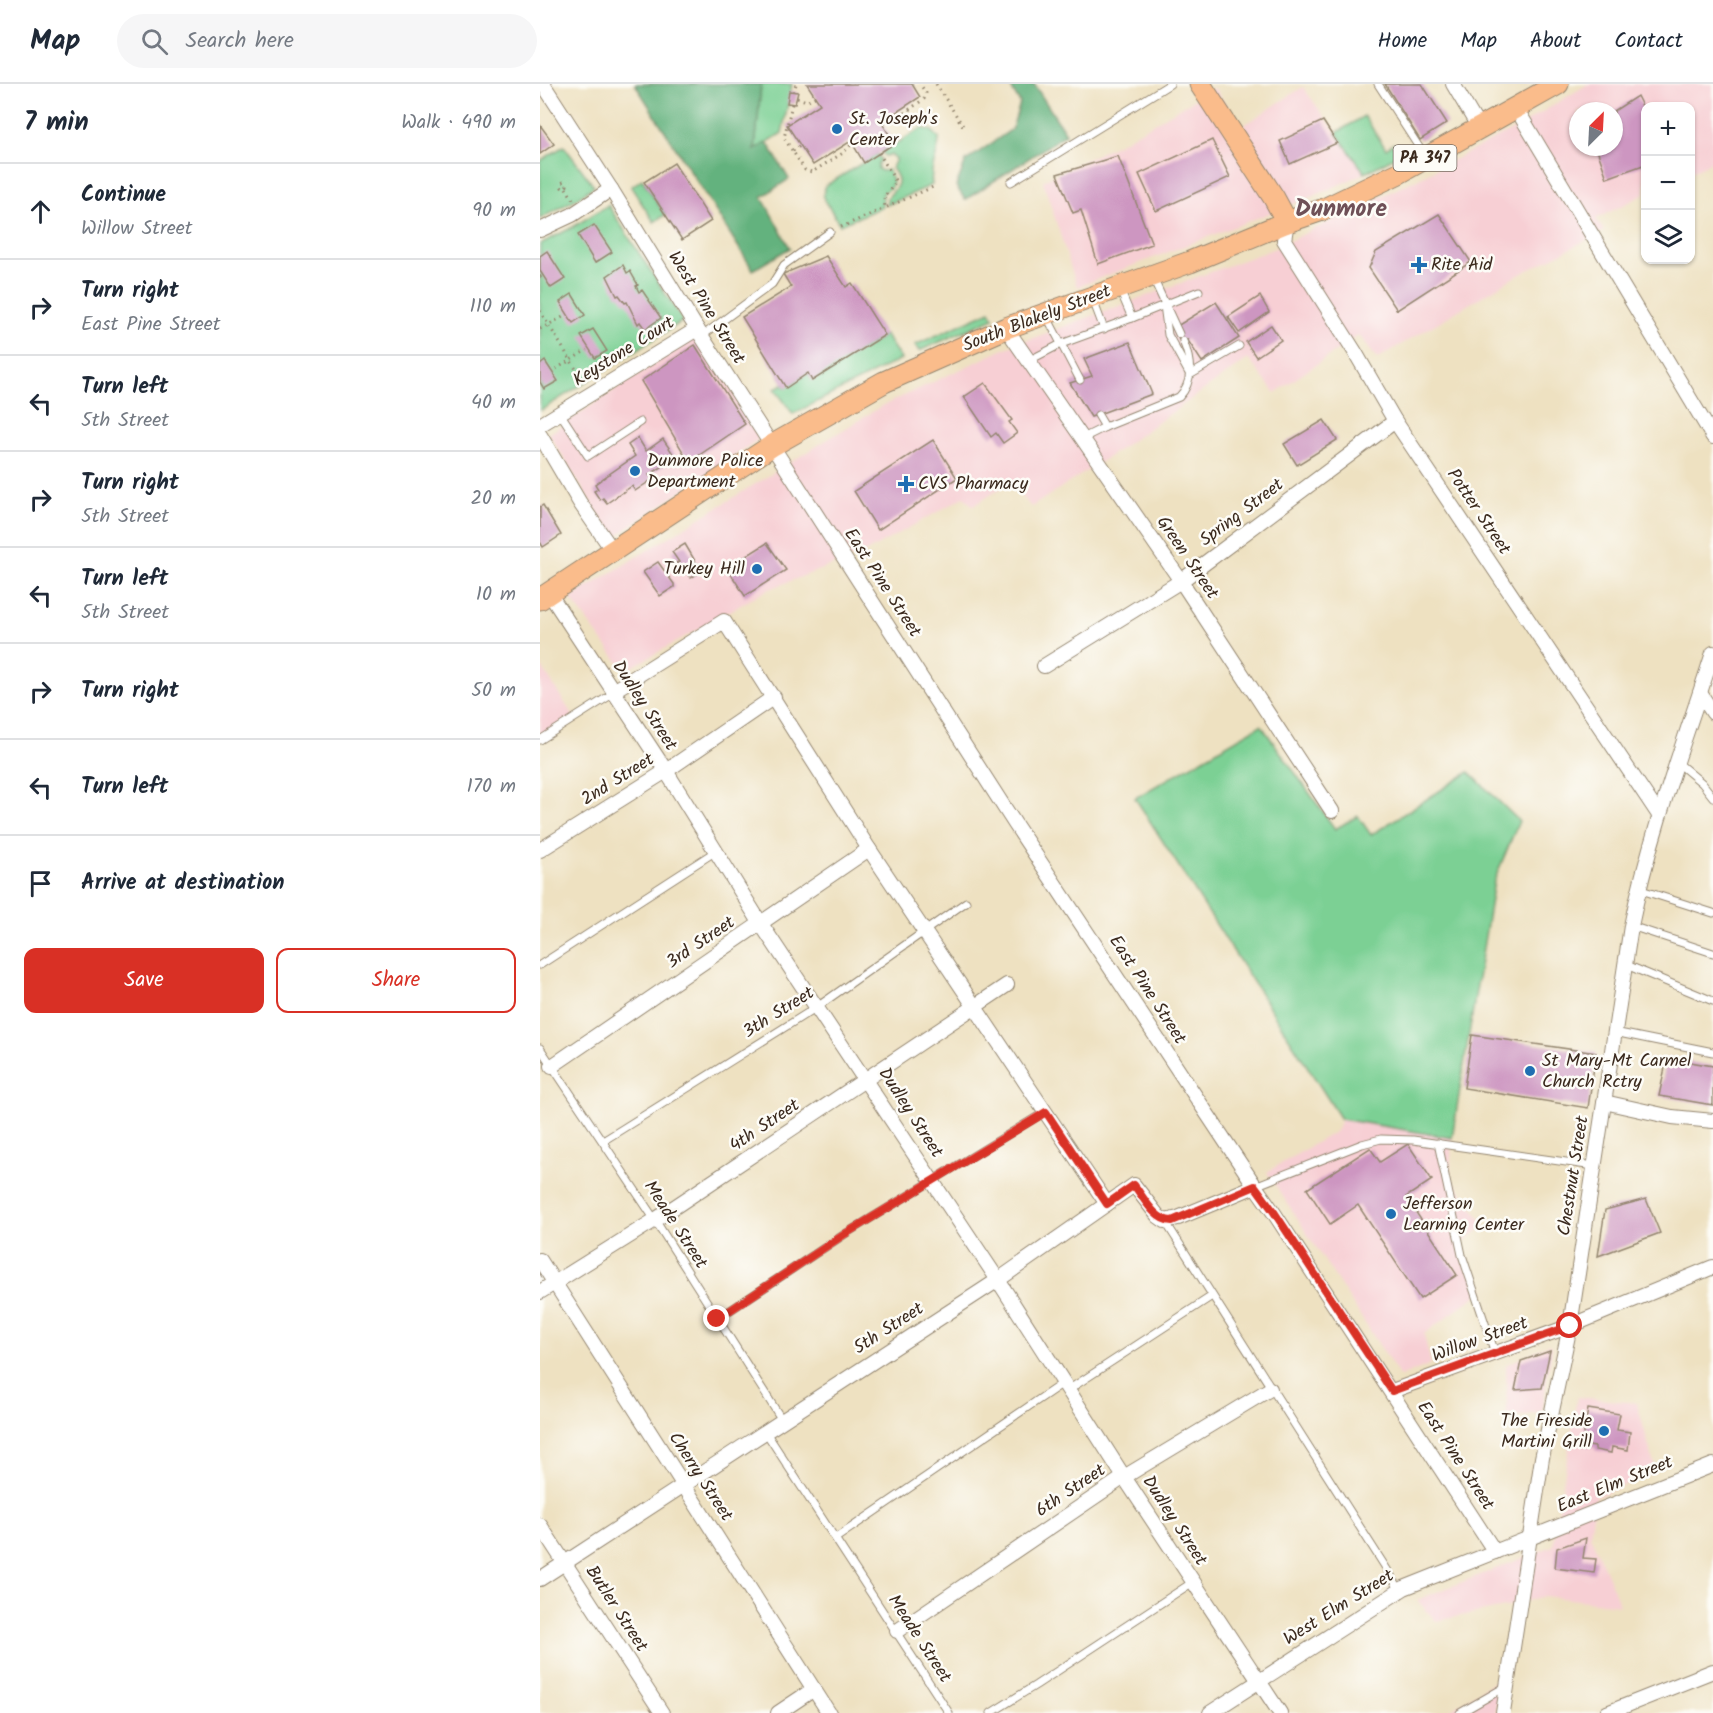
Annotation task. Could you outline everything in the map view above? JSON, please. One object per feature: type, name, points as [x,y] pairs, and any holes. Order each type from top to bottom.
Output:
[{"type":"main road","points":[[1200,84],[1274,198],[1287,222]]},
{"type":"main road","name":"South Blakely Street","points":[[544,596],[773,445],[884,382],[1006,328],[1152,276],[1322,210],[1426,158],[1558,84]]},
{"type":"street","name":"West Pine Street","points":[[543,84],[773,445]]},
{"type":"street","points":[[1453,84],[1479,128]]},
{"type":"street","points":[[1516,108],[1713,437]]},
{"type":"street","points":[[540,230],[572,215],[611,189]]},
{"type":"street","name":"Potter Street","points":[[1287,222],[1284,240],[1350,343],[1395,421],[1659,815]]},
{"type":"street","name":"Green Street","points":[[1006,328],[1181,580],[1332,811]]},
{"type":"street","name":"Keystone Court","points":[[540,425],[699,332]]},
{"type":"street","name":"Spring Street","points":[[1044,666],[1181,580],[1395,421]]},
{"type":"street","points":[[540,435],[575,495],[613,551]]},
{"type":"street","name":"East Pine Street","points":[[773,445],[1016,824],[1392,1391],[1495,1552]]},
{"type":"street","name":"Dudley Street","points":[[544,596],[614,692],[761,924],[998,1280],[1124,1477],[1280,1713]]},
{"type":"street","points":[[614,692],[723,621],[774,697],[869,849],[1107,1204]]},
{"type":"street","name":"Chestnut Street","points":[[1503,1713],[1542,1458],[1570,1326],[1624,964],[1638,890],[1659,815],[1713,654]]},
{"type":"street","points":[[1700,693],[1713,713]]},
{"type":"street","name":"2nd Street","points":[[540,850],[666,771],[774,697]]},
{"type":"street","name":"3rd Street","points":[[552,1066],[869,849]]},
{"type":"street","name":"4th Street","points":[[540,1292],[655,1220],[1007,986]]},
{"type":"street","points":[[1604,1102],[1672,1117],[1713,1121]]},
{"type":"street","name":"5th Street","points":[[540,1579],[998,1280],[1134,1185],[1158,1216],[1165,1221]]},
{"type":"street","points":[[1165,1221],[1178,1218],[1255,1186]]},
{"type":"street","name":"Cherry Street","points":[[540,1260],[829,1713]]},
{"type":"street","name":"Willow Street","points":[[1392,1391],[1570,1326],[1713,1267]]},
{"type":"street","name":"6th Street","points":[[897,1631],[1124,1477],[1270,1389]]},
{"type":"street","name":"East Elm Street","points":[[1530,1538],[1713,1465]]},
{"type":"street","name":"Butler Street","points":[[540,1526],[662,1713]]},
{"type":"street","name":"West Elm Street","points":[[1210,1713],[1400,1590],[1530,1538]]},
{"type":"street","points":[[1607,1713],[1713,1671]]},
{"type":"street","points":[[778,1713],[814,1689]]},
{"type":"lane","points":[[1011,182],[1170,84]]},
{"type":"lane","points":[[1378,84],[1426,158]]},
{"type":"lane","points":[[699,332],[772,284],[784,265],[830,232]]},
{"type":"lane","points":[[1152,276],[1179,334]]},
{"type":"lane","points":[[1119,288],[1132,318]]},
{"type":"lane","points":[[1028,361],[1061,344],[1199,291]]},
{"type":"lane","points":[[1092,297],[1104,329]]},
{"type":"lane","points":[[1164,305],[1168,334],[1190,375]]},
{"type":"lane","points":[[1046,314],[1080,380]]},
{"type":"lane","points":[[1082,439],[1105,427],[1179,397],[1186,390],[1190,375],[1189,355],[1183,341]]},
{"type":"lane","points":[[1190,375],[1239,346]]},
{"type":"lane","points":[[560,413],[588,456],[640,422]]},
{"type":"lane","points":[[1098,415],[1105,427]]},
{"type":"lane","points":[[540,740],[614,692]]},
{"type":"lane","points":[[1678,763],[1702,783],[1713,797]]},
{"type":"lane","points":[[540,964],[716,851]]},
{"type":"lane","points":[[1638,890],[1713,913]]},
{"type":"lane","name":"3th Street","points":[[603,1141],[817,1007],[966,902]]},
{"type":"lane","points":[[1631,926],[1713,953]]},
{"type":"lane","points":[[1624,964],[1713,1001]]},
{"type":"lane","points":[[1614,1032],[1713,1052]]},
{"type":"lane","name":"Meade Street","points":[[540,1047],[655,1220],[782,1420]]},
{"type":"lane","points":[[717,1319],[932,1180],[1046,1112]]},
{"type":"lane","points":[[1255,1186],[1362,1144],[1381,1139],[1438,1143],[1594,1166]]},
{"type":"lane","points":[[1438,1143],[1462,1254],[1495,1353]]},
{"type":"lane","points":[[1165,1221],[1400,1590]]},
{"type":"lane","points":[[836,1538],[1066,1386],[1212,1296]]},
{"type":"lane","name":"Meade Street","points":[[765,1431],[949,1713]]},
{"type":"lane","points":[[991,1713],[1193,1582]]},
{"type":"lane","points":[[1460,1713],[1508,1686]]},
{"type":"path","points":[[794,92],[796,84]]},
{"type":"path","points":[[883,124],[924,99],[926,93],[920,84]]},
{"type":"path","points":[[936,84],[963,126]]},
{"type":"path","points":[[796,98],[807,101],[815,97]]},
{"type":"path","points":[[792,104],[784,138],[805,170],[812,172],[843,153],[852,144]]},
{"type":"path","points":[[793,151],[800,146]]},
{"type":"path","points":[[879,153],[896,182],[884,197],[885,208]]},
{"type":"path","points":[[841,227],[933,187]]},
{"type":"path","points":[[566,188],[574,200]]},
{"type":"path","points":[[566,205],[581,195]]},
{"type":"path","points":[[540,310],[584,382],[575,387]]},
{"type":"path","points":[[540,329],[565,316]]},
{"type":"path","points":[[556,369],[587,350]]},
{"type":"shaded area","points":[[1588,84],[1713,84],[1713,161],[1695,170],[1695,102],[1641,102],[1641,196],[1596,219],[1604,231],[1511,279],[1377,359],[1359,335],[1275,393],[1248,359],[1107,458],[1031,507],[1011,482],[973,506],[964,497],[864,553],[767,590],[625,671],[570,598],[882,406],[1006,348],[1273,249],[1518,127]]},
{"type":"shaded area","points":[[1303,87],[1365,173],[1316,195],[1077,287],[1043,181],[1122,142],[1214,88],[1241,127]]},
{"type":"shaded area","points":[[700,333],[759,439],[613,538],[549,434]]},
{"type":"shaded area","points":[[540,664],[575,719],[540,740]]},
{"type":"shaded area","points":[[1341,1119],[1452,1138],[1450,1177],[1485,1225],[1460,1245],[1484,1290],[1424,1334],[1431,1364],[1400,1377],[1267,1172],[1336,1131]]},
{"type":"shaded area","points":[[1550,1344],[1552,1347],[1542,1412],[1507,1418],[1506,1365]]},
{"type":"shaded area","points":[[1577,1397],[1637,1403],[1656,1472],[1596,1497],[1590,1535],[1620,1605],[1544,1596],[1510,1606],[1436,1621],[1417,1600],[1553,1546]]},
{"type":"shaded area","points":[[1499,1679],[1495,1713],[1445,1713]]},
{"type":"green space","points":[[635,84],[761,84],[755,150],[767,142],[789,179],[762,197],[790,248],[753,270]]},
{"type":"green space","points":[[761,84],[792,84],[782,133],[755,150]]},
{"type":"green space","points":[[1009,84],[1034,84],[1066,134],[965,200],[956,186],[966,161],[1012,129],[1020,103]]},
{"type":"green space","points":[[1364,116],[1386,149],[1394,143],[1400,154],[1365,173],[1336,133]]},
{"type":"green space","points":[[922,128],[932,131],[939,138],[931,179],[932,185],[887,205],[887,198],[898,184],[892,168],[896,159],[891,155],[885,156],[882,152]]},
{"type":"green space","points":[[564,146],[594,186],[540,219],[540,161]]},
{"type":"green space","points":[[877,154],[881,160],[878,169],[888,170],[893,183],[883,193],[882,207],[840,225],[823,197],[825,186]]},
{"type":"green space","points":[[642,179],[665,215],[654,222],[631,187]]},
{"type":"green space","points":[[608,205],[683,321],[540,411],[540,244]]},
{"type":"green space","points":[[990,311],[994,318],[919,351],[915,345]]},
{"type":"green space","points":[[885,335],[901,359],[793,414],[775,389],[783,384],[786,387],[808,373],[812,380]]},
{"type":"green space","points":[[1261,725],[1335,829],[1358,816],[1371,835],[1469,772],[1519,821],[1494,881],[1452,1138],[1341,1119],[1135,798]]},
{"type":"building","name":"St. Joseph's Center","points":[[807,84],[912,84],[920,97],[881,122],[895,143],[864,163],[851,141],[813,165],[787,125],[820,104]]},
{"type":"building","points":[[1385,84],[1422,84],[1447,123],[1420,140]]},
{"type":"building","points":[[789,91],[798,92],[795,104],[787,103]]},
{"type":"building","points":[[1637,96],[1641,104],[1641,166],[1607,178],[1599,156],[1623,156],[1623,105]]},
{"type":"building","points":[[1323,121],[1337,143],[1290,164],[1280,141]]},
{"type":"building","points":[[540,125],[554,144],[540,154]]},
{"type":"building","points":[[1212,140],[1230,177],[1156,211],[1139,174]]},
{"type":"building","points":[[1118,156],[1152,244],[1098,264],[1081,210],[1073,213],[1057,174]]},
{"type":"building","points":[[674,163],[711,221],[682,240],[644,182]]},
{"type":"building","name":"Rite Aid","points":[[1439,214],[1471,262],[1397,310],[1369,268],[1376,252]]},
{"type":"building","points":[[594,225],[612,252],[595,263],[578,235]]},
{"type":"building","points":[[547,251],[565,279],[551,288],[540,271],[540,256]]},
{"type":"building","points":[[826,256],[846,287],[852,283],[885,335],[812,381],[808,373],[786,388],[742,317],[791,287],[783,274]]},
{"type":"building","points":[[623,265],[627,273],[630,271],[638,285],[636,286],[639,292],[642,290],[661,318],[645,329],[640,322],[638,324],[627,302],[625,303],[619,295],[617,296],[607,276]]},
{"type":"building","points":[[572,294],[585,315],[573,323],[560,302]]},
{"type":"building","points":[[1260,296],[1269,312],[1239,333],[1228,317]]},
{"type":"building","points":[[1216,302],[1239,338],[1202,362],[1187,339],[1181,343],[1176,335],[1177,326]]},
{"type":"building","points":[[1271,325],[1281,340],[1256,357],[1246,342]]},
{"type":"building","points":[[593,329],[607,351],[595,358],[581,336]]},
{"type":"building","points":[[1130,342],[1152,394],[1091,417],[1070,383],[1092,376],[1084,359]]},
{"type":"building","points":[[695,345],[745,424],[689,462],[641,381]]},
{"type":"building","points":[[545,361],[558,381],[544,389],[540,382],[540,365]]},
{"type":"building","points":[[985,383],[1012,420],[1009,422],[1017,433],[1003,443],[996,433],[991,437],[964,397]]},
{"type":"building","points":[[1324,420],[1337,440],[1297,465],[1284,444]]},
{"type":"building","name":"Dunmore Police Department","points":[[638,438],[646,451],[663,439],[676,458],[649,475],[653,479],[635,491],[632,486],[607,503],[603,498],[600,500],[594,491],[598,489],[595,484],[635,456],[628,445]]},
{"type":"building","name":"CVS Pharmacy","points":[[933,440],[957,478],[878,530],[854,491]]},
{"type":"building","points":[[543,505],[561,535],[543,547],[540,542],[540,507]]},
{"type":"building","name":"Turkey Hill","points":[[767,543],[786,570],[745,596],[727,568]]},
{"type":"building","points":[[685,544],[701,571],[691,578],[685,570],[682,572],[672,552]]},
{"type":"building","points":[[658,562],[674,584],[674,587],[660,596],[643,572]]},
{"type":"building","name":"St Mary-Mt Carmel Church Rctry","points":[[1472,1035],[1596,1053],[1588,1108],[1464,1088]]},
{"type":"building","points":[[1667,1058],[1713,1066],[1713,1105],[1659,1096]]},
{"type":"building","name":"Jefferson Learning Center","points":[[1408,1144],[1432,1180],[1406,1197],[1457,1275],[1420,1299],[1358,1205],[1330,1224],[1307,1189],[1370,1148],[1380,1162]]},
{"type":"building","points":[[1646,1199],[1660,1233],[1598,1256],[1605,1210]]},
{"type":"building","points":[[1550,1351],[1542,1388],[1515,1390],[1521,1361]]},
{"type":"building","name":"The Fireside Martini Grill","points":[[1588,1409],[1620,1414],[1617,1430],[1630,1432],[1628,1450],[1612,1447],[1611,1453],[1582,1445]]},
{"type":"building","points":[[1586,1538],[1583,1558],[1596,1559],[1594,1573],[1555,1568],[1557,1548]]},
{"type":"place","name":"St. Joseph's Center","points":[[837,129]]},
{"type":"place","name":"Rite Aid","points":[[1419,265]]},
{"type":"place","name":"Dunmore Police Department","points":[[635,471]]},
{"type":"place","name":"CVS Pharmacy","points":[[906,484]]},
{"type":"place","name":"Turkey Hill","points":[[757,569]]},
{"type":"place","name":"St Mary-Mt Carmel Church Rctry","points":[[1530,1071]]},
{"type":"place","name":"Jefferson Learning Center","points":[[1391,1214]]},
{"type":"place","name":"The Fireside Martini Grill","points":[[1604,1431]]},
{"type":"district","name":"Dunmore","points":[[1341,209]]},
{"type":"route","points":[[717,1319],[845,1234],[1046,1112],[1107,1204],[1134,1185],[1158,1216],[1165,1221],[1172,1221],[1255,1186],[1392,1391],[1570,1326]]}]
